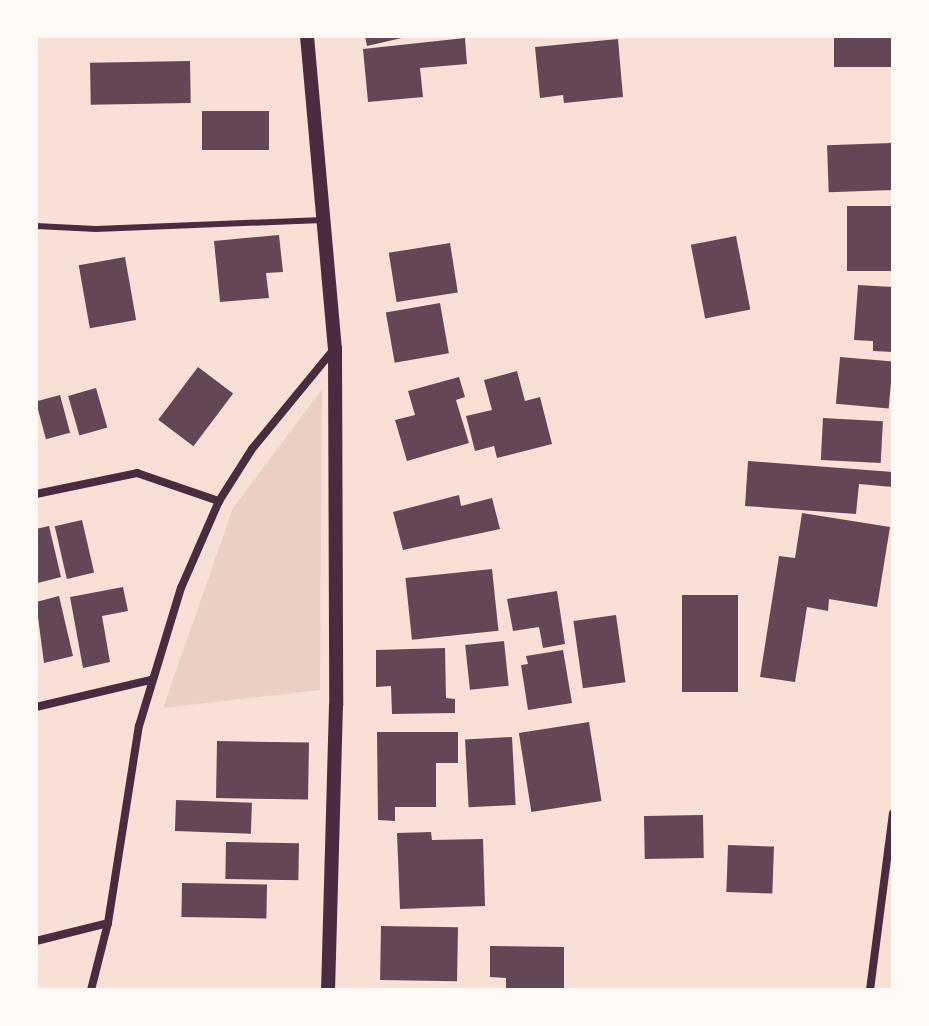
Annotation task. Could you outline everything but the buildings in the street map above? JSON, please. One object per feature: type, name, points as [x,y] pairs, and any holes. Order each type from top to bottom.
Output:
[{"type":"street","points":[[307,36],[335,348],[336,705],[328,990]]},
{"type":"street","points":[[91,990],[108,923],[150,680],[181,588],[219,501],[252,449],[335,348]]},
{"type":"street","points":[[36,494],[137,473],[219,501]]},
{"type":"street","points":[[36,707],[150,680]]},
{"type":"street","points":[[870,990],[893,813]]},
{"type":"street","points":[[36,941],[108,923]]},
{"type":"lane","points":[[36,226],[96,229],[323,220]]},
{"type":"shaded area","points":[[322,389],[320,690],[163,708],[233,508]]}]
